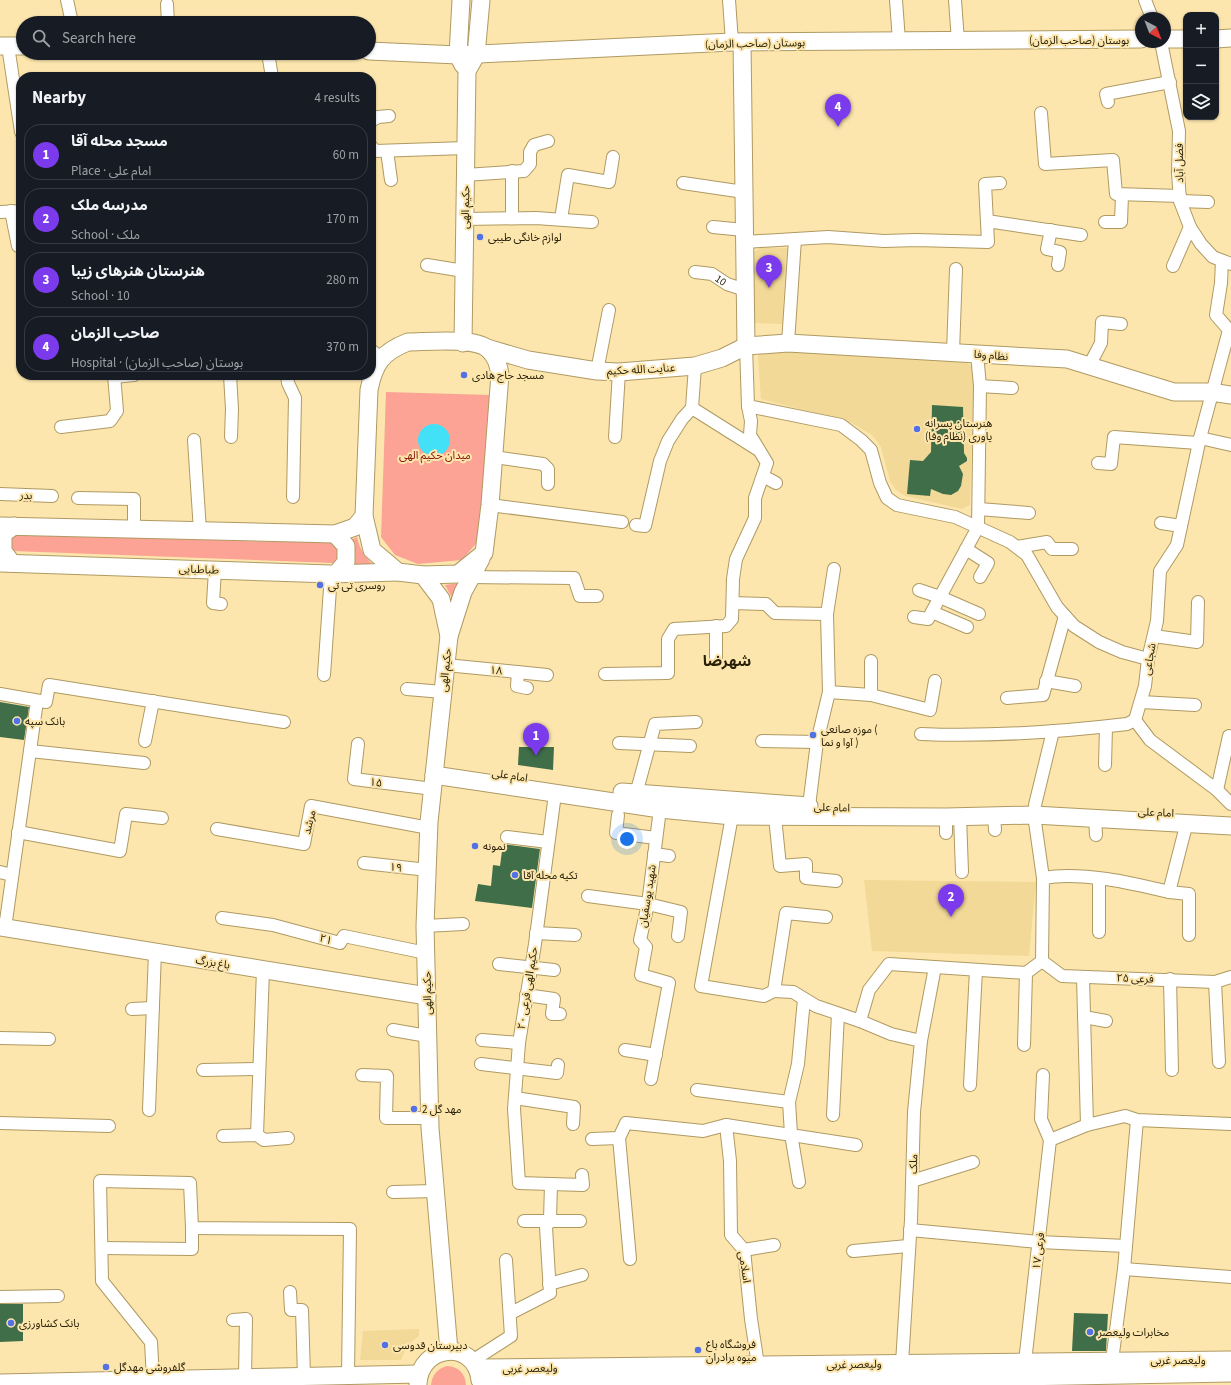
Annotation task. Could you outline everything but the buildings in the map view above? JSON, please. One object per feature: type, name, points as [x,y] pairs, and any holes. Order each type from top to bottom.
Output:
[{"type":"main road","points":[[461,0],[458,56],[467,71],[476,55],[481,0]]},
{"type":"main road","points":[[1219,39],[1231,38]]},
{"type":"main road","name":"بوستان (صاحب الزمان)","points":[[376,51],[458,56],[737,42],[1135,39]]},
{"type":"main road","points":[[1171,39],[1183,39]]},
{"type":"main road","points":[[737,42],[744,192],[746,346]]},
{"type":"main road","name":"حکیم الهی","points":[[463,343],[467,71]]},
{"type":"main road","points":[[376,354],[408,342],[475,343],[487,348],[497,360],[500,374],[490,505],[484,553],[463,592],[448,636]]},
{"type":"main road","name":"نظام وفا","points":[[746,346],[788,343],[1067,359],[1174,392],[1211,392],[1231,395]]},
{"type":"main road","name":"عنایت الله حکیم","points":[[487,348],[528,360],[597,371],[620,372],[695,366],[722,358],[746,346]]},
{"type":"main road","points":[[371,380],[369,390],[364,516],[372,550],[398,572],[424,575],[458,574],[484,553]]},
{"type":"main road","points":[[6,563],[3,551],[3,534],[7,526],[335,534],[355,527],[364,516]]},
{"type":"main road","points":[[333,574],[346,562],[346,546],[335,534]]},
{"type":"main road","name":"طباطبایی","points":[[6,563],[333,574],[398,572]]},
{"type":"main road","points":[[424,575],[442,599],[448,636]]},
{"type":"main road","name":"حکیم الهی","points":[[448,636],[429,828],[425,926],[430,1118],[449,1351]]},
{"type":"main road","points":[[434,776],[660,809],[732,816],[994,822],[1034,810],[1095,817],[1231,826]]},
{"type":"main road","name":"امام علی","points":[[434,776],[636,794],[809,806],[1034,810],[1231,816]]},
{"type":"main road","name":"باغ بزرگ","points":[[2,927],[426,996]]},
{"type":"main road","points":[[0,1382],[153,1379],[245,1381],[304,1376],[348,1375],[419,1379],[424,1365],[430,1357],[449,1351],[462,1354],[477,1373]]},
{"type":"main road","points":[[1112,1360],[1133,1380]]},
{"type":"main road","name":"ولیعصر غربی","points":[[477,1373],[758,1365],[1112,1360],[1231,1360]]},
{"type":"main road","points":[[1018,1381],[1025,1362]]},
{"type":"main road","points":[[748,1382],[758,1365]]},
{"type":"main road","name":"ولیعصر غربی","points":[[477,1373],[748,1382],[1133,1380],[1231,1373]]},
{"type":"street","points":[[67,0],[70,16]]},
{"type":"street","points":[[729,0],[737,42]]},
{"type":"street","points":[[896,0],[899,41]]},
{"type":"street","points":[[956,0],[958,40]]},
{"type":"street","points":[[1145,0],[1150,12]]},
{"type":"street","points":[[167,4],[168,16]]},
{"type":"street","points":[[10,46],[16,93]]},
{"type":"street","name":"فضل آباد","points":[[1162,48],[1179,131],[1178,172],[1180,199],[1190,227],[1213,257],[1227,262]]},
{"type":"street","points":[[269,60],[271,72]]},
{"type":"street","points":[[1108,102],[1106,94],[1170,82]]},
{"type":"street","points":[[1041,113],[1045,164],[1113,160],[1116,194],[1208,202]]},
{"type":"street","points":[[376,118],[389,116]]},
{"type":"street","points":[[465,175],[524,171],[530,164],[530,152],[534,145],[548,141]]},
{"type":"street","points":[[376,151],[466,148]]},
{"type":"street","points":[[387,151],[391,180]]},
{"type":"street","points":[[561,219],[568,175],[609,182],[613,158]]},
{"type":"street","points":[[512,171],[512,218]]},
{"type":"street","points":[[683,183],[744,192]]},
{"type":"street","points":[[713,227],[744,236],[795,239],[828,237],[884,241],[916,240],[988,242],[985,184],[1000,183]]},
{"type":"street","points":[[1105,222],[1121,222],[1122,195]]},
{"type":"street","points":[[11,211],[16,236]]},
{"type":"street","points":[[464,219],[561,219],[592,222]]},
{"type":"street","points":[[987,222],[1081,235]]},
{"type":"street","points":[[1173,266],[1190,227]]},
{"type":"street","points":[[1051,230],[1047,250],[1060,252],[1058,265]]},
{"type":"street","points":[[788,343],[795,239]]},
{"type":"street","name":"شجاعی","points":[[1135,720],[1141,702],[1148,659],[1157,621],[1160,571],[1177,545],[1199,441],[1211,392],[1229,330],[1216,315],[1221,283],[1227,262]]},
{"type":"street","points":[[427,265],[464,271]]},
{"type":"street","points":[[953,352],[956,268]]},
{"type":"street","name":"10","points":[[695,272],[712,274],[727,284],[745,290]]},
{"type":"street","points":[[597,371],[609,310]]},
{"type":"street","points":[[1089,366],[1101,343],[1102,322],[1122,324]]},
{"type":"street","points":[[606,674],[668,673],[668,639],[674,629],[726,626],[732,619],[736,559],[755,518],[755,498],[767,463],[750,435],[751,421],[748,406],[746,346]]},
{"type":"street","points":[[914,617],[928,619],[978,527],[980,386],[977,354]]},
{"type":"street","points":[[636,524],[645,526],[660,461],[668,441],[682,419],[692,408],[695,366]]},
{"type":"street","points":[[615,437],[620,372]]},
{"type":"street","points":[[61,427],[110,421],[116,411],[114,380]]},
{"type":"street","points":[[230,380],[232,437]]},
{"type":"street","points":[[288,380],[295,398],[293,497]]},
{"type":"street","points":[[980,386],[1012,388]]},
{"type":"street","points":[[748,406],[842,425],[871,450],[880,483],[887,498],[897,505],[955,517],[1010,542],[1027,555],[1057,607],[1074,626],[1099,642],[1122,652],[1148,659]]},
{"type":"street","points":[[692,408],[759,450]]},
{"type":"street","points":[[1098,463],[1111,464],[1114,437],[1199,441],[1231,445]]},
{"type":"street","points":[[194,440],[200,531]]},
{"type":"street","points":[[494,457],[543,464],[548,469],[548,484]]},
{"type":"street","points":[[763,476],[776,483]]},
{"type":"street","name":"بدر","points":[[0,494],[52,496]]},
{"type":"street","points":[[78,498],[134,499],[134,529]]},
{"type":"street","points":[[490,505],[622,522]]},
{"type":"street","points":[[979,509],[1029,513]]},
{"type":"street","points":[[1161,523],[1181,526]]},
{"type":"street","points":[[1017,547],[1046,542],[1052,549],[1072,549]]},
{"type":"street","points":[[966,549],[988,563],[980,577]]},
{"type":"street","points":[[809,806],[817,742],[829,692],[827,614],[834,569]]},
{"type":"street","points":[[214,570],[213,603],[221,604]]},
{"type":"street","points":[[324,676],[333,574]]},
{"type":"street","points":[[472,577],[574,578],[580,596],[598,596]]},
{"type":"street","points":[[919,590],[940,597],[978,614]]},
{"type":"street","points":[[1154,636],[1197,642],[1198,602]]},
{"type":"street","points":[[733,603],[766,604],[775,613],[827,614]]},
{"type":"street","points":[[932,612],[967,627]]},
{"type":"street","points":[[1007,698],[1042,695],[1065,616]]},
{"type":"street","points":[[716,626],[716,660]]},
{"type":"street","points":[[871,661],[871,695]]},
{"type":"street","name":"۱۸","points":[[446,665],[547,675]]},
{"type":"street","points":[[518,672],[517,686],[527,688]]},
{"type":"street","points":[[829,692],[871,695],[930,710],[935,681]]},
{"type":"street","points":[[1046,681],[1075,686]]},
{"type":"street","points":[[0,694],[46,702],[49,686],[284,722]]},
{"type":"street","points":[[407,689],[443,692]]},
{"type":"street","points":[[2,927],[12,874],[37,701]]},
{"type":"street","points":[[145,740],[153,701]]},
{"type":"street","points":[[1141,702],[1195,705]]},
{"type":"street","points":[[921,734],[959,736],[1053,731],[1106,727],[1127,724],[1135,720],[1150,740],[1217,790],[1231,804]]},
{"type":"street","points":[[636,794],[655,724],[696,722]]},
{"type":"street","points":[[1104,765],[1106,727]]},
{"type":"street","points":[[860,1021],[869,990],[889,964],[1026,973],[1042,961],[1043,878],[1034,810],[1053,731]]},
{"type":"street","points":[[1217,790],[1229,736]]},
{"type":"street","points":[[762,741],[817,742]]},
{"type":"street","points":[[619,743],[649,746],[690,746]]},
{"type":"street","name":"۱۵","points":[[358,744],[354,779],[434,776]]},
{"type":"street","points":[[30,751],[144,763]]},
{"type":"street","name":"حکیم الهی فرعی ۲۰","points":[[551,1184],[519,1184],[515,1098],[519,1043],[555,794]]},
{"type":"street","name":"مرشد","points":[[217,829],[304,844],[311,806],[429,828]]},
{"type":"street","name":"شهید یوسفیان","points":[[652,1079],[669,983],[641,975],[646,947],[640,940],[648,904],[660,809]]},
{"type":"street","points":[[18,832],[120,851],[126,814],[162,818]]},
{"type":"street","points":[[618,815],[616,833],[656,838]]},
{"type":"street","points":[[732,816],[702,986],[764,996],[774,991],[793,992],[816,1006],[860,1021],[891,1034],[921,1040]]},
{"type":"street","points":[[775,816],[780,866],[806,864],[806,878],[836,881]]},
{"type":"street","points":[[1095,817],[1096,835]]},
{"type":"street","points":[[951,822],[962,872]]},
{"type":"street","points":[[1169,892],[1187,822]]},
{"type":"street","points":[[508,837],[548,842]]},
{"type":"street","points":[[654,854],[669,856]]},
{"type":"street","name":"۱۹","points":[[364,863],[428,870]]},
{"type":"street","points":[[0,872],[12,874]]},
{"type":"street","points":[[1043,878],[1060,875],[1129,882],[1169,892],[1189,894],[1189,935]]},
{"type":"street","points":[[1099,879],[1099,932]]},
{"type":"street","points":[[588,896],[648,904],[681,912],[678,936]]},
{"type":"street","points":[[774,991],[786,912],[826,917]]},
{"type":"street","name":"۲۱","points":[[222,918],[273,925],[340,943],[344,936],[426,953]]},
{"type":"street","points":[[425,926],[463,924]]},
{"type":"street","points":[[536,933],[575,935]]},
{"type":"street","points":[[149,1110],[155,952]]},
{"type":"street","name":"فرعی ۲۵","points":[[1042,961],[1062,976],[1170,979],[1215,982],[1231,977]]},
{"type":"street","points":[[499,964],[554,970]]},
{"type":"street","name":"ملک","points":[[902,1363],[910,1230],[914,1112],[921,1040],[935,967]]},
{"type":"street","points":[[257,1135],[263,970]]},
{"type":"street","points":[[970,1085],[976,970]]},
{"type":"street","points":[[1024,1045],[1026,973]]},
{"type":"street","points":[[1083,977],[1087,1125]]},
{"type":"street","points":[[1170,979],[1172,1070]]},
{"type":"street","points":[[1215,982],[1219,1062]]},
{"type":"street","points":[[526,995],[554,999],[552,1014],[560,1014]]},
{"type":"street","points":[[799,1182],[791,1134],[789,1102],[798,1064],[804,999]]},
{"type":"street","points":[[132,1009],[153,1008]]},
{"type":"street","points":[[833,1115],[838,1014]]},
{"type":"street","points":[[1084,1017],[1106,1021]]},
{"type":"street","points":[[393,1030],[428,1036]]},
{"type":"street","points":[[0,1038],[49,1039]]},
{"type":"street","points":[[482,1040],[519,1043]]},
{"type":"street","points":[[625,1050],[656,1055]]},
{"type":"street","points":[[480,1064],[557,1073],[558,1065]]},
{"type":"street","points":[[203,1070],[259,1069]]},
{"type":"street","points":[[362,1075],[387,1076],[386,1118],[430,1118]]},
{"type":"street","points":[[1043,1075],[1041,1119],[1050,1140],[1087,1125],[1125,1116],[1137,1120],[1231,1124]]},
{"type":"street","points":[[697,1090],[789,1102]]},
{"type":"street","points":[[515,1098],[574,1107],[573,1124]]},
{"type":"street","points":[[1112,1360],[1124,1269],[1137,1120]]},
{"type":"street","points":[[0,1123],[109,1126]]},
{"type":"street","points":[[630,1259],[619,1138],[626,1124],[703,1131],[726,1125],[856,1145]]},
{"type":"street","name":"اسلامی","points":[[726,1125],[730,1161],[731,1235],[744,1250],[751,1319],[758,1365]]},
{"type":"street","points":[[223,1136],[257,1135],[264,1140],[288,1138]]},
{"type":"street","points":[[592,1139],[619,1138]]},
{"type":"street","name":"فرعی ۱۷","points":[[1025,1362],[1050,1140]]},
{"type":"street","points":[[912,1181],[973,1162]]},
{"type":"street","points":[[511,1313],[550,1293],[546,1227],[550,1220],[551,1184],[583,1185],[582,1175]]},
{"type":"street","points":[[102,1248],[192,1249],[190,1183],[100,1181],[102,1281],[151,1342],[153,1379]]},
{"type":"street","points":[[393,1192],[436,1191]]},
{"type":"street","points":[[524,1222],[550,1220],[580,1221]]},
{"type":"street","points":[[192,1228],[350,1229],[348,1375]]},
{"type":"street","points":[[910,1230],[1039,1242],[1126,1246]]},
{"type":"street","points":[[744,1250],[774,1245]]},
{"type":"street","points":[[853,1251],[908,1246]]},
{"type":"street","points":[[477,1373],[511,1336],[511,1313],[506,1260]]},
{"type":"street","points":[[1124,1269],[1231,1277]]},
{"type":"street","points":[[549,1284],[582,1275]]},
{"type":"street","points":[[290,1292],[291,1310],[302,1310],[304,1376]]},
{"type":"street","points":[[0,1297],[58,1296]]},
{"type":"street","points":[[233,1320],[246,1319],[245,1381]]},
{"type":"shaded area","points":[[760,248],[787,248],[782,324],[755,323],[753,253]]},
{"type":"shaded area","name":"هنرستان پسرانه یاوری (نظام وفا)","points":[[762,349],[966,362],[974,369],[970,505],[962,509],[905,496],[896,490],[890,481],[881,447],[872,435],[852,423],[761,399],[758,356]]},
{"type":"shaded area","points":[[864,880],[1036,882],[1029,956],[872,951]]},
{"type":"shaded area","name":"دبیرستان قدوسی","points":[[419,1329],[419,1336],[406,1348],[401,1360],[360,1360],[363,1331]]},
{"type":"green space","name":"میدان حکیم الهی","points":[[386,392],[491,395],[480,539],[462,560],[418,564],[395,555],[381,537]]},
{"type":"green space","points":[[21,533],[272,542],[337,542],[339,559],[333,563],[13,551],[7,546],[9,534]]},
{"type":"green space","points":[[357,537],[364,554],[376,568],[349,563],[351,540]]},
{"type":"green space","points":[[460,583],[453,600],[445,585]]},
{"type":"green space","points":[[447,1366],[461,1371],[466,1385],[431,1385],[436,1373],[440,1369]]},
{"type":"water","points":[[431,424],[437,424],[447,431],[450,440],[449,446],[443,453],[437,456],[431,456],[421,449],[418,443],[418,437],[425,427]]},
{"type":"place","name":"صاحب الزمان","points":[[838,127]]},
{"type":"place","name":"لوازم خانگی طیبی","points":[[480,237]]},
{"type":"place","name":"هنرستان هنرهای زیبا","points":[[769,288]]},
{"type":"place","name":"مسجد حاج هادی","points":[[464,375]]},
{"type":"place","name":"هنرستان پسرانه یاوری (نظام وفا)","points":[[917,429]]},
{"type":"place","name":"روسری تی تی","points":[[320,585]]},
{"type":"place","name":"بانک سپه","points":[[17,721]]},
{"type":"place","name":"موزه صانعی ( آوا و نما )","points":[[813,735]]},
{"type":"place","name":"مسجد محله آقا","points":[[536,756]]},
{"type":"place","name":"نمونه","points":[[475,846]]},
{"type":"place","name":"تکیه محله آقا","points":[[515,875]]},
{"type":"place","name":"مدرسه ملک","points":[[951,917]]},
{"type":"place","name":"مهد گل 2","points":[[414,1109]]},
{"type":"place","name":"بانک کشاورزی","points":[[11,1323]]},
{"type":"place","name":"مخابرات ولیعصر","points":[[1090,1332]]},
{"type":"place","name":"دبیرستان قدوسی","points":[[385,1345]]},
{"type":"place","name":"فروشگاه باغ میوه برادران","points":[[698,1350]]},
{"type":"place","name":"گلفروشی مهدگل","points":[[106,1367]]},
{"type":"district","name":"شهرضا","points":[[727,661]]}]
